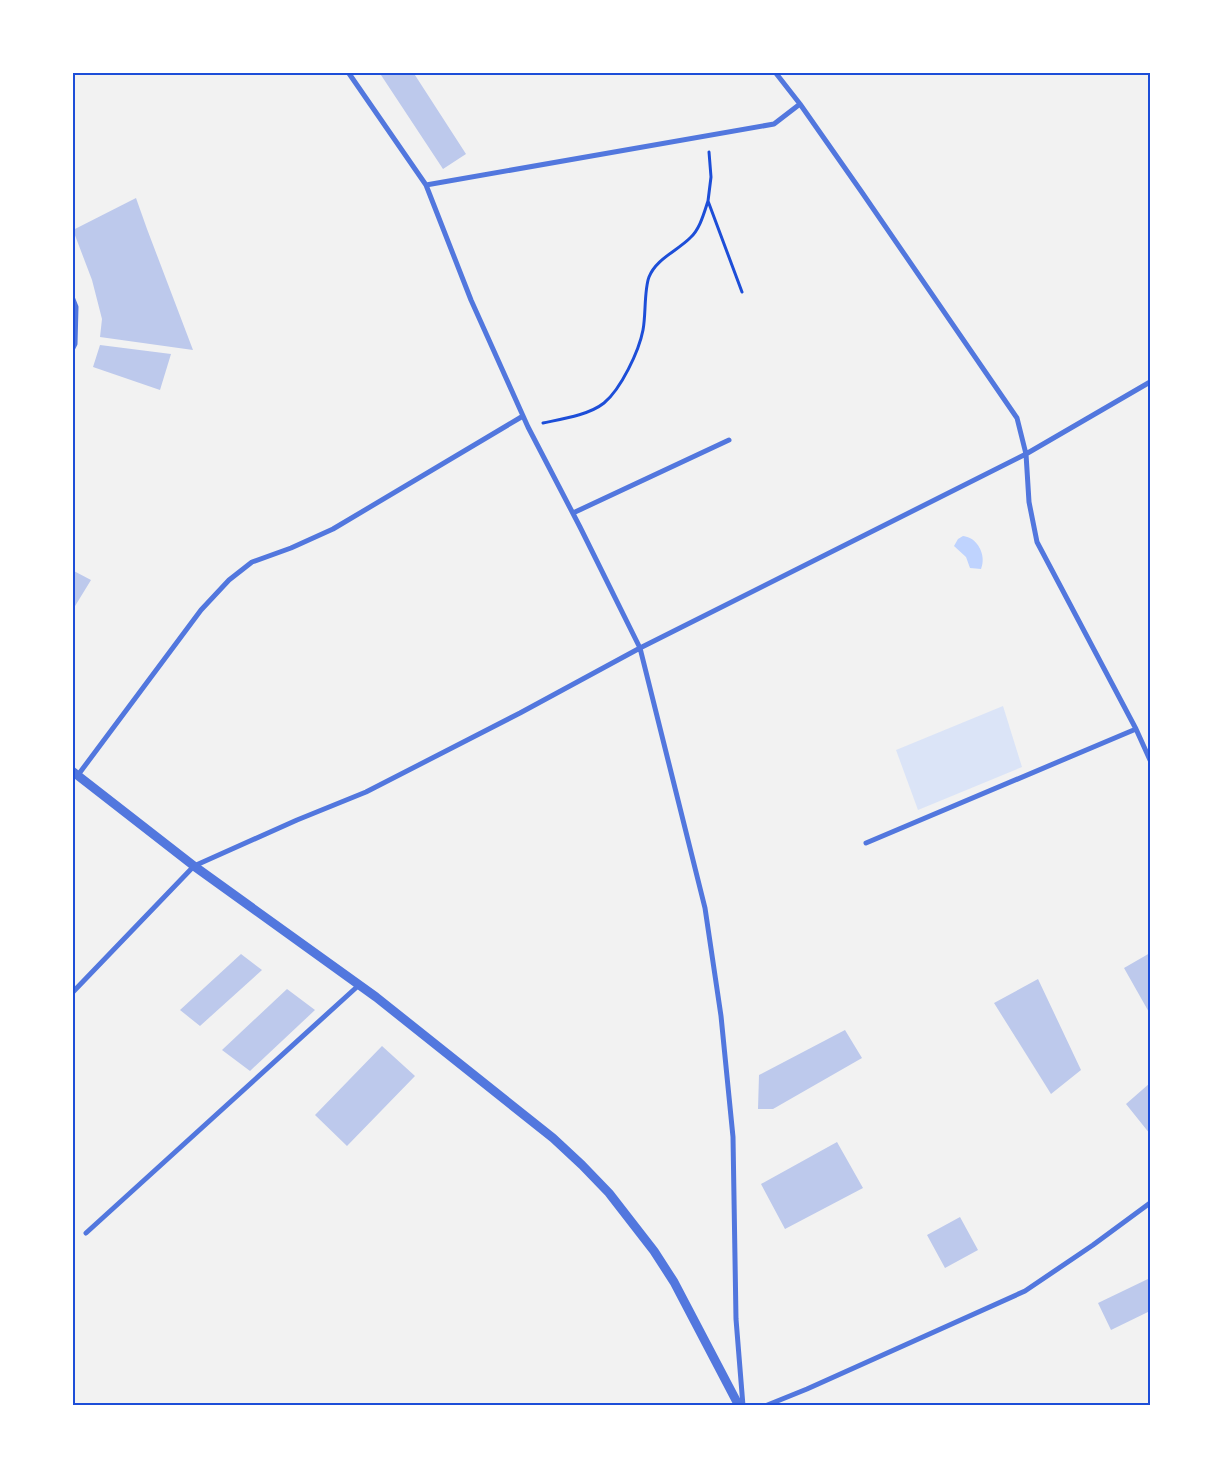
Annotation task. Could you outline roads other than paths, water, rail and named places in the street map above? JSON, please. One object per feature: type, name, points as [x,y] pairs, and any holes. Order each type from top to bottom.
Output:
[{"type":"street","points":[[348,72],[426,184],[471,300],[528,427],[640,648],[705,908],[721,1016],[732,1137],[736,1319],[741,1406]]},
{"type":"street","points":[[775,72],[800,104],[1016,418],[1026,454],[1029,502],[1037,542],[1136,729],[1150,760]]},
{"type":"street","points":[[426,184],[774,124],[800,104]]},
{"type":"street","points":[[72,297],[76,307],[75,344],[72,350]]},
{"type":"street","points":[[72,993],[194,866],[297,820],[366,792],[520,713],[640,648],[1026,454],[1150,382]]},
{"type":"street","points":[[523,416],[333,529],[292,548],[252,562],[228,580],[201,610],[75,773],[194,866],[359,985],[553,1138],[582,1165],[609,1193],[654,1251],[674,1282],[741,1406]]},
{"type":"street","points":[[573,513],[729,440]]},
{"type":"street","points":[[866,843],[1136,729]]},
{"type":"street","points":[[86,1233],[359,985]]},
{"type":"street","points":[[764,1406],[807,1389],[1025,1291],[1093,1245],[1150,1203]]},
{"type":"water","points":[[963,536],[973,540],[980,548],[983,558],[981,569],[970,568],[966,557],[954,546],[958,539]]}]
